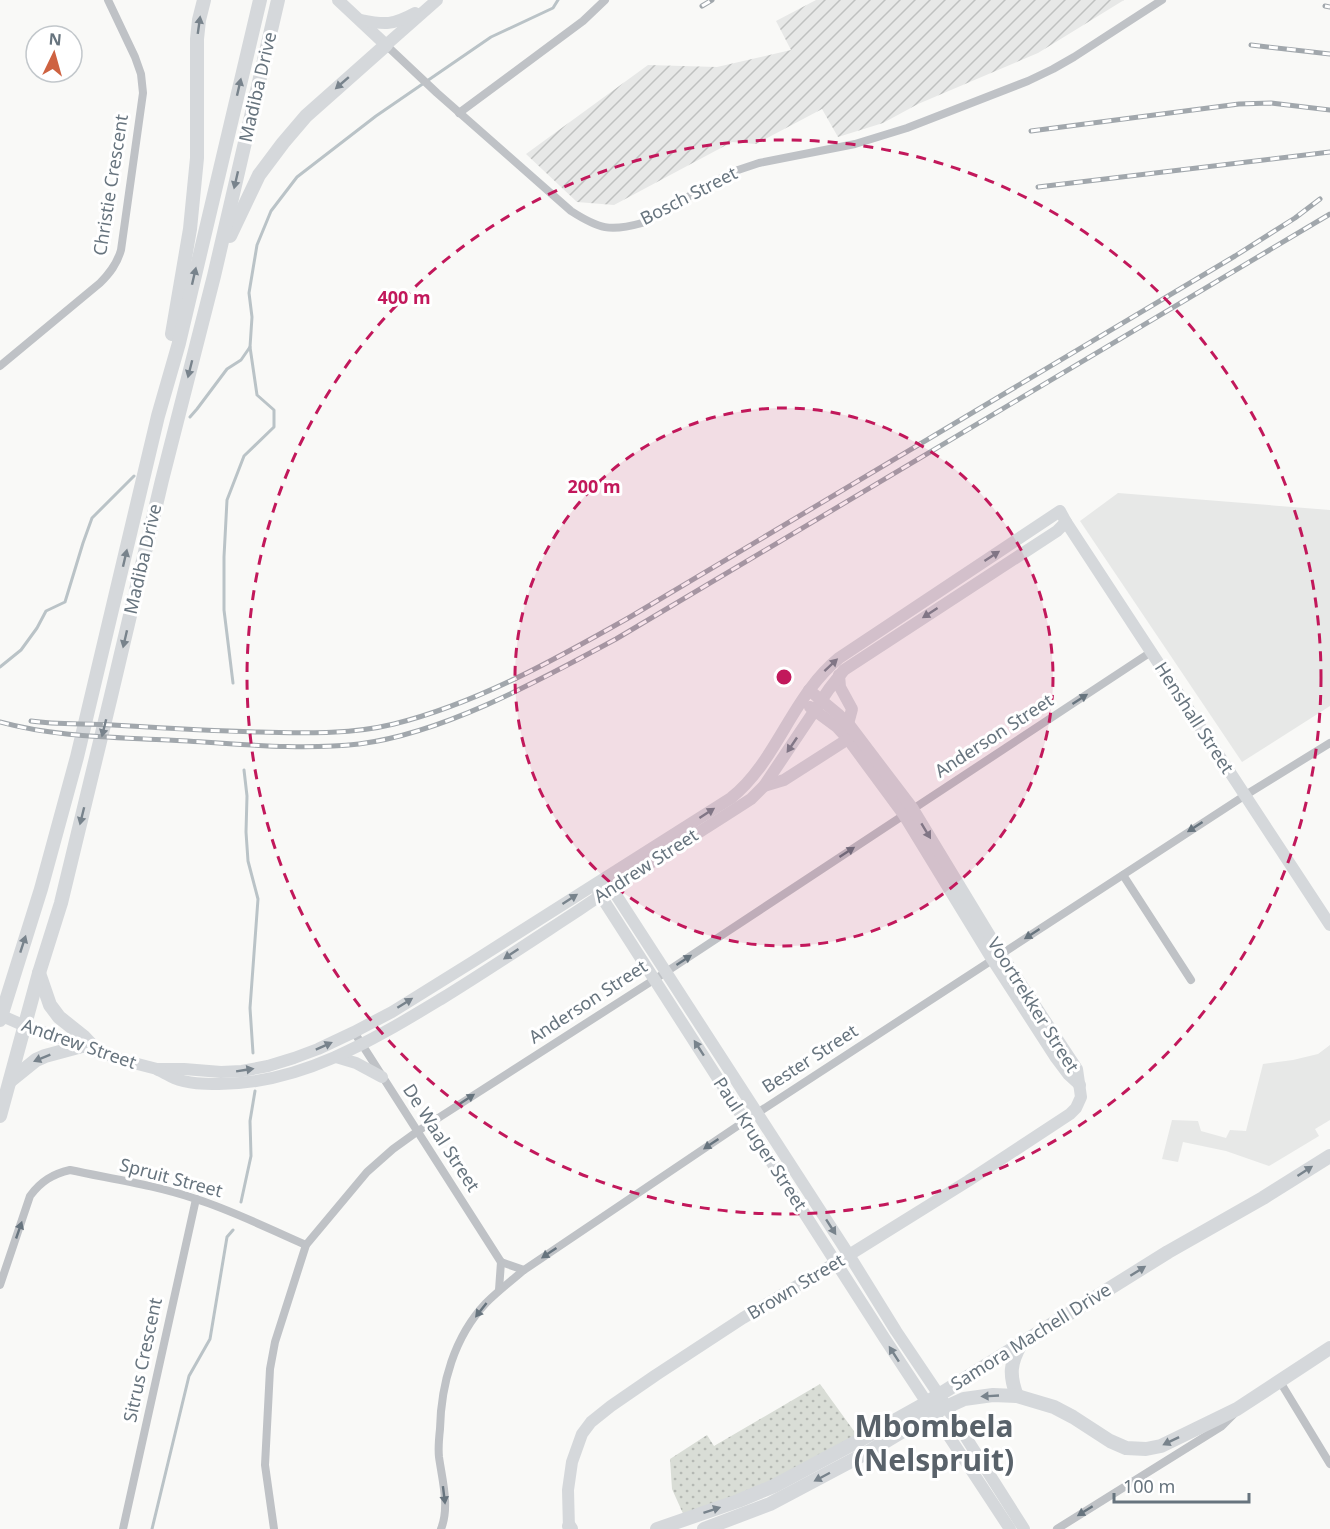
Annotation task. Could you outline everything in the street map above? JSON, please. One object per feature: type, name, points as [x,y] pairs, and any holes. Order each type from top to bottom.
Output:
[{"type":"main road","points":[[158,416],[190,229],[198,138],[197,39],[204,0]]},
{"type":"main road","name":"Madiba Drive","points":[[0,1017],[41,889],[77,757],[158,416],[179,343],[260,0]]},
{"type":"main road","name":"Madiba Drive","points":[[0,1116],[39,973],[61,903],[162,480],[214,276],[278,0]]},
{"type":"main road","points":[[214,276],[259,176],[283,143],[306,116],[386,45]]},
{"type":"main road","points":[[0,983],[17,966]]},
{"type":"main road","points":[[39,973],[54,1011],[97,1051]]},
{"type":"main road","points":[[9,1082],[36,1060],[82,1046]]},
{"type":"main road","name":"Samora Machell Drive","points":[[704,1529],[770,1504],[868,1452],[1021,1343],[1181,1244],[1263,1198],[1330,1156]]},
{"type":"main road","points":[[1017,1396],[1011,1369],[1013,1358],[1021,1343]]},
{"type":"main road","points":[[936,1404],[993,1395],[1017,1396],[1054,1407],[1110,1441],[1126,1448],[1146,1449],[1161,1446],[1237,1409],[1330,1348]]},
{"type":"main road","name":"Samora Machell Drive","points":[[657,1529],[738,1501],[785,1481],[936,1404]]},
{"type":"street","name":"Christie Crescent","points":[[0,366],[100,284],[117,262],[121,250],[143,93],[141,74],[135,57],[108,0]]},
{"type":"street","name":"Bosch Street","points":[[338,0],[459,113],[571,211],[598,226],[612,229],[642,223],[732,172],[759,163],[855,144],[907,128],[1028,81],[1074,57],[1162,0]]},
{"type":"street","points":[[459,113],[583,21],[605,0]]},
{"type":"street","points":[[359,20],[391,24],[403,20],[434,2]]},
{"type":"street","points":[[386,45],[434,2]]},
{"type":"street","name":"Henshall Street","points":[[1060,510],[1330,925]]},
{"type":"street","name":"Andrew Street","points":[[609,883],[745,786],[756,774],[806,695],[822,674],[839,658],[1060,510]]},
{"type":"street","name":"Andrew Street","points":[[157,1069],[242,1071],[294,1058],[354,1032],[392,1012],[751,799],[764,786],[840,675],[849,666],[1057,531],[1066,522]]},
{"type":"street","name":"Anderson Street","points":[[273,1529],[266,1465],[270,1369],[275,1342],[306,1245],[367,1172],[418,1131],[666,972],[1151,652]]},
{"type":"street","points":[[840,675],[840,687],[852,709],[848,723]]},
{"type":"street","name":"Voortrekker Street","points":[[806,695],[849,739],[908,812]]},
{"type":"street","name":"Voortrekker Street","points":[[819,706],[848,723],[895,784],[908,812],[997,957],[1077,1069],[1080,1085]]},
{"type":"street","points":[[764,786],[784,780],[849,739]]},
{"type":"street","name":"Bester Street","points":[[441,1529],[445,1504],[439,1453],[441,1407],[447,1376],[456,1348],[468,1327],[484,1305],[499,1290],[524,1270],[745,1120],[1244,796],[1330,743]]},
{"type":"street","points":[[1123,875],[1191,980]]},
{"type":"street","name":"Paul Kruger Street","points":[[609,883],[849,1255],[896,1331],[936,1404]]},
{"type":"street","name":"Andrew Street","points":[[0,1017],[126,1061],[157,1069],[188,1082],[246,1083],[297,1072],[362,1045],[482,974],[596,890]]},
{"type":"street","name":"Paul Kruger Street","points":[[596,890],[836,1263],[936,1404]]},
{"type":"street","name":"De Waal Street","points":[[354,1032],[501,1262]]},
{"type":"street","points":[[336,1057],[356,1063],[382,1077]]},
{"type":"street","name":"Brown Street","points":[[570,1528],[568,1491],[572,1462],[582,1434],[591,1422],[656,1375],[743,1318],[849,1255],[1070,1114],[1082,1097],[1080,1085]]},
{"type":"street","name":"Spruit Street","points":[[0,1285],[30,1196],[39,1184],[57,1173],[70,1170],[196,1198],[306,1245]]},
{"type":"street","name":"Sitrus Crescent","points":[[123,1529],[196,1198]]},
{"type":"street","points":[[499,1290],[501,1262],[524,1270]]},
{"type":"street","points":[[1279,1380],[1330,1464]]},
{"type":"street","points":[[936,1404],[994,1493],[1024,1529]]},
{"type":"street","points":[[1057,1529],[1222,1426],[1237,1409]]},
{"type":"street","points":[[994,1493],[1010,1529]]},
{"type":"shaded area","points":[[816,0],[1124,0],[1038,53],[918,104],[883,123],[838,137],[822,109],[756,144],[732,142],[614,205],[577,202],[526,154],[648,65],[717,67],[791,50],[776,21]]},
{"type":"shaded area","points":[[1118,493],[1330,510],[1330,706],[1242,762],[1080,521]]},
{"type":"shaded area","points":[[1330,1045],[1330,1120],[1315,1129],[1319,1136],[1269,1166],[1226,1151],[1183,1142],[1178,1162],[1162,1159],[1172,1120],[1198,1121],[1201,1131],[1226,1138],[1230,1130],[1246,1131],[1263,1064],[1318,1054]]},
{"type":"shaded area","points":[[820,1384],[859,1438],[814,1464],[685,1518],[672,1489],[670,1459],[707,1435],[714,1446]]},
{"type":"waterway","points":[[190,417],[227,369],[241,360],[250,347],[252,317],[249,293],[257,245],[271,211],[297,177],[376,116],[491,37],[553,8],[558,0]]},
{"type":"waterway","points":[[233,683],[224,610],[227,500],[244,456],[274,427],[274,410],[257,395],[250,347]]},
{"type":"waterway","points":[[0,667],[21,650],[46,611],[65,602],[92,518],[134,476]]},
{"type":"waterway","points":[[244,770],[247,796],[248,861],[258,899],[250,1008],[253,1053]]},
{"type":"waterway","points":[[241,1202],[251,1156],[250,1121],[255,1091]]},
{"type":"waterway","points":[[152,1529],[189,1376],[210,1339],[227,1237],[233,1230]]},
{"type":"railway","points":[[702,6],[712,0]]},
{"type":"railway","points":[[1325,6],[1330,7]]},
{"type":"railway","points":[[1251,45],[1330,54]]},
{"type":"railway","points":[[1031,131],[1239,104],[1271,103],[1330,110]]},
{"type":"railway","points":[[1038,187],[1330,152]]},
{"type":"railway","points":[[31,721],[293,733],[360,730],[377,728],[425,715],[486,692],[545,664],[630,617],[1235,256],[1295,218],[1320,199]]},
{"type":"railway","points":[[0,722],[41,731],[83,736],[311,747],[359,744],[392,738],[458,717],[524,687],[616,639],[1330,214]]},
{"type":"district","name":"Mbombela (Nelspruit)","points":[[934,1444]]}]
